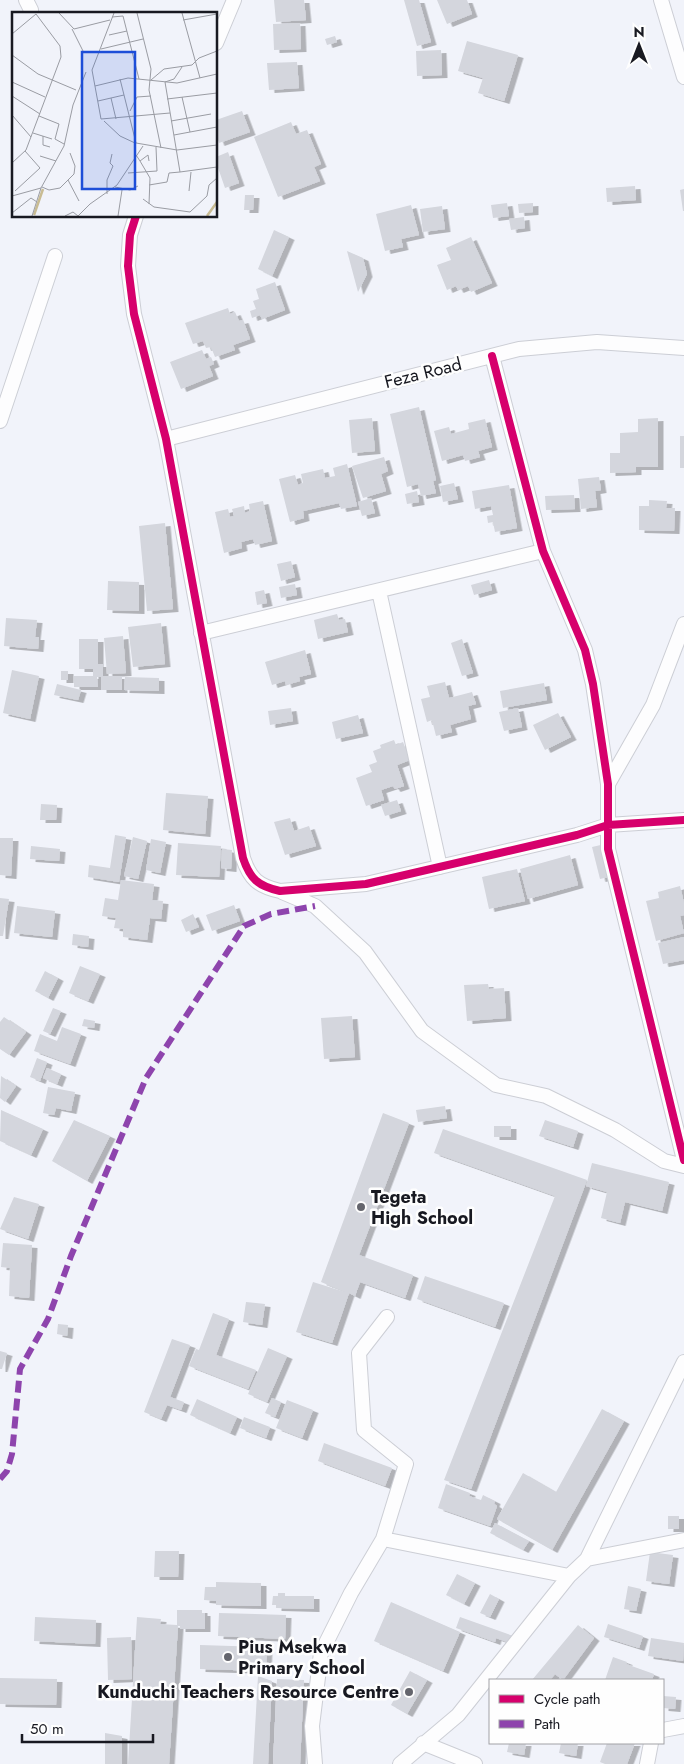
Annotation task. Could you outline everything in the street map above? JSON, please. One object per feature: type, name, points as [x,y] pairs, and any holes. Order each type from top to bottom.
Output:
[{"type":"street","points":[[218,38],[234,0]]},
{"type":"street","points":[[661,0],[684,76]]},
{"type":"street","points":[[135,218],[130,235],[128,266],[134,314],[166,439],[243,858],[247,870],[255,881],[267,888],[280,891],[315,906],[365,952],[422,1031],[496,1085],[546,1096],[615,1130],[664,1161],[684,1166]]},
{"type":"street","points":[[0,421],[55,256]]},
{"type":"street","name":"Feza Road","points":[[166,439],[519,349],[596,342],[684,348]]},
{"type":"street","points":[[492,356],[543,551],[585,650],[593,684],[608,784],[608,849],[684,1160]]},
{"type":"street","points":[[201,633],[543,551]]},
{"type":"street","points":[[379,591],[440,867]]},
{"type":"street","points":[[608,784],[652,705],[684,624]]},
{"type":"street","points":[[280,891],[366,884],[577,835],[608,825],[684,820]]},
{"type":"street","points":[[315,1764],[312,1726],[321,1653],[350,1593],[383,1539],[406,1464],[364,1430],[359,1353],[387,1317]]},
{"type":"street","points":[[400,1764],[458,1715],[569,1576],[587,1559],[684,1362]]},
{"type":"street","points":[[383,1539],[569,1576]]},
{"type":"street","points":[[587,1559],[684,1540]]},
{"type":"street","points":[[664,1730],[684,1726]]},
{"type":"street","points":[[423,1743],[475,1764]]},
{"type":"street","points":[[647,1764],[651,1744]]},
{"type":"building","points":[[274,0],[304,0],[306,20],[276,22]]},
{"type":"building","points":[[404,0],[419,0],[431,42],[417,46]]},
{"type":"building","points":[[437,0],[467,0],[472,14],[447,24]]},
{"type":"building","points":[[300,23],[301,49],[274,50],[273,24]]},
{"type":"building","points":[[335,36],[337,42],[327,45],[325,39]]},
{"type":"building","points":[[467,41],[518,55],[504,101],[478,93],[483,78],[458,71]]},
{"type":"building","points":[[441,50],[442,75],[417,76],[416,51]]},
{"type":"building","points":[[297,62],[299,88],[269,90],[267,63]]},
{"type":"building","points":[[242,111],[250,132],[219,143],[218,119]]},
{"type":"building","points":[[291,122],[296,134],[307,130],[321,164],[314,167],[320,181],[278,197],[254,137]]},
{"type":"building","points":[[228,152],[239,183],[225,188],[218,168],[218,156]]},
{"type":"building","points":[[635,186],[636,200],[607,202],[606,188]]},
{"type":"building","points":[[684,189],[684,211],[683,211],[680,190]]},
{"type":"building","points":[[245,195],[254,195],[253,210],[244,210]]},
{"type":"building","points":[[507,203],[509,216],[493,218],[491,205]]},
{"type":"building","points":[[533,203],[533,212],[519,213],[518,204]]},
{"type":"building","points":[[411,205],[419,235],[401,239],[403,247],[385,251],[376,214]]},
{"type":"building","points":[[442,206],[445,229],[423,232],[420,209]]},
{"type":"building","points":[[524,217],[525,228],[511,230],[509,219]]},
{"type":"building","points":[[274,230],[289,237],[272,276],[258,269]]},
{"type":"building","points":[[471,237],[492,283],[471,292],[468,286],[458,290],[456,286],[447,290],[437,265],[451,260],[446,248]]},
{"type":"building","points":[[347,251],[363,258],[367,274],[358,292]]},
{"type":"building","points":[[275,282],[285,310],[262,319],[260,315],[252,318],[250,311],[256,309],[253,301],[259,299],[256,289]]},
{"type":"building","points":[[228,308],[230,314],[235,312],[239,321],[243,320],[250,339],[233,345],[235,350],[215,357],[211,347],[206,348],[203,341],[193,344],[185,323]]},
{"type":"building","points":[[202,350],[206,359],[211,357],[214,364],[209,366],[213,376],[181,389],[170,362]]},
{"type":"building","points":[[419,407],[436,480],[433,481],[436,493],[421,496],[418,484],[407,487],[390,414]]},
{"type":"building","points":[[372,418],[375,451],[352,453],[349,420]]},
{"type":"building","points":[[658,418],[658,467],[636,467],[636,472],[610,473],[610,453],[620,453],[620,433],[638,432],[638,419]]},
{"type":"building","points":[[485,419],[492,447],[478,451],[480,457],[465,461],[463,455],[442,461],[434,431],[449,427],[451,434],[469,429],[468,423]]},
{"type":"building","points":[[680,436],[684,436],[684,468],[680,468]]},
{"type":"building","points":[[384,457],[388,471],[381,474],[386,491],[363,498],[352,466]]},
{"type":"building","points":[[347,464],[357,506],[341,509],[339,503],[303,511],[304,518],[290,522],[279,479],[295,475],[298,485],[303,483],[301,474],[323,469],[325,478],[335,476],[333,468]]},
{"type":"building","points":[[599,477],[601,490],[595,491],[597,507],[581,509],[578,479]]},
{"type":"building","points":[[454,483],[458,499],[443,502],[440,486]]},
{"type":"building","points":[[509,485],[517,528],[495,532],[493,522],[488,523],[487,516],[493,515],[491,506],[475,509],[472,491]]},
{"type":"building","points":[[417,491],[419,502],[407,504],[405,494]]},
{"type":"building","points":[[574,495],[575,509],[546,510],[545,496]]},
{"type":"building","points":[[371,498],[375,513],[362,516],[358,502]]},
{"type":"building","points":[[649,500],[667,501],[666,508],[675,508],[674,531],[639,530],[639,506],[649,506]]},
{"type":"building","points":[[263,501],[272,541],[255,545],[253,539],[241,542],[242,548],[224,553],[215,512],[228,509],[230,517],[234,516],[232,509],[244,506],[245,513],[250,511],[249,504]]},
{"type":"building","points":[[165,523],[173,609],[147,611],[139,526]]},
{"type":"building","points":[[291,561],[295,577],[281,581],[277,564]]},
{"type":"building","points":[[489,580],[492,590],[474,595],[471,585]]},
{"type":"building","points":[[108,581],[139,582],[139,611],[107,610]]},
{"type":"building","points":[[295,584],[297,595],[281,598],[279,587]]},
{"type":"building","points":[[264,590],[267,603],[257,605],[255,592]]},
{"type":"building","points":[[337,614],[339,620],[345,619],[348,632],[318,639],[314,620]]},
{"type":"building","points":[[6,618],[37,620],[35,637],[39,637],[38,649],[4,646]]},
{"type":"building","points":[[161,623],[165,664],[133,667],[128,627]]},
{"type":"building","points":[[123,636],[126,673],[107,674],[104,638]]},
{"type":"building","points":[[79,639],[98,639],[98,664],[103,664],[103,676],[122,676],[122,690],[101,690],[101,677],[97,677],[98,687],[74,687],[74,676],[93,676],[93,669],[79,669]]},
{"type":"building","points":[[462,639],[473,673],[462,676],[451,643]]},
{"type":"building","points":[[305,650],[311,674],[299,677],[300,681],[286,685],[285,681],[272,685],[265,662]]},
{"type":"building","points":[[12,670],[39,676],[30,719],[3,713]]},
{"type":"building","points":[[61,671],[68,671],[68,680],[61,680]]},
{"type":"building","points":[[125,677],[159,678],[159,691],[124,690]]},
{"type":"building","points":[[445,682],[449,698],[472,692],[476,704],[468,706],[471,719],[450,725],[452,732],[436,736],[432,720],[427,722],[421,699],[430,697],[427,686]]},
{"type":"building","points":[[544,683],[547,700],[503,708],[500,691]]},
{"type":"building","points":[[57,684],[81,690],[78,700],[54,695]]},
{"type":"building","points":[[291,708],[293,721],[270,725],[268,711]]},
{"type":"building","points":[[518,708],[522,727],[504,731],[499,712]]},
{"type":"building","points":[[558,713],[571,737],[545,750],[533,725]]},
{"type":"building","points":[[358,715],[363,733],[336,739],[332,722]]},
{"type":"building","points":[[394,740],[396,745],[403,742],[410,760],[397,765],[404,786],[395,789],[393,786],[381,790],[384,800],[366,806],[356,778],[372,772],[369,765],[377,762],[373,751],[381,748],[380,745]]},
{"type":"building","points":[[166,793],[208,796],[205,834],[163,830]]},
{"type":"building","points":[[397,800],[401,811],[385,816],[381,805]]},
{"type":"building","points":[[41,804],[57,805],[56,820],[40,820]]},
{"type":"building","points":[[290,818],[294,831],[309,826],[316,846],[285,855],[274,822]]},
{"type":"building","points":[[115,835],[126,837],[119,882],[88,877],[89,865],[110,868]]},
{"type":"building","points":[[133,837],[147,841],[138,879],[124,876]]},
{"type":"building","points":[[0,838],[13,838],[11,876],[0,875]]},
{"type":"building","points":[[151,839],[166,842],[160,873],[146,870]]},
{"type":"building","points":[[178,843],[221,846],[219,877],[176,875]]},
{"type":"building","points":[[605,844],[613,876],[600,879],[592,847]]},
{"type":"building","points":[[31,846],[60,849],[59,861],[30,859]]},
{"type":"building","points":[[222,849],[232,850],[231,869],[221,868]]},
{"type":"building","points":[[570,855],[578,885],[528,899],[520,869]]},
{"type":"building","points":[[517,869],[525,901],[489,909],[482,877]]},
{"type":"building","points":[[121,880],[154,884],[152,900],[163,901],[161,919],[150,918],[147,940],[123,937],[123,929],[114,928],[116,918],[102,916],[105,898],[118,900]]},
{"type":"building","points":[[680,886],[684,903],[684,915],[680,916],[684,933],[656,941],[646,901],[659,898],[658,892]]},
{"type":"building","points":[[0,898],[9,899],[3,936],[0,936]]},
{"type":"building","points":[[234,905],[240,921],[212,931],[206,915]]},
{"type":"building","points":[[17,906],[55,911],[52,937],[14,933]]},
{"type":"building","points":[[193,914],[199,927],[186,932],[181,920]]},
{"type":"building","points":[[73,934],[89,936],[88,947],[72,945]]},
{"type":"building","points":[[684,937],[684,960],[663,964],[658,943]]},
{"type":"building","points":[[80,966],[100,974],[88,1001],[69,993]]},
{"type":"building","points":[[45,971],[58,978],[48,998],[35,991]]},
{"type":"building","points":[[488,984],[489,989],[504,988],[506,1018],[467,1021],[464,985]]},
{"type":"building","points":[[53,1008],[61,1011],[50,1034],[43,1031]]},
{"type":"building","points":[[352,1016],[355,1057],[324,1059],[321,1018]]},
{"type":"building","points":[[4,1017],[26,1032],[9,1055],[0,1049],[0,1022]]},
{"type":"building","points":[[84,1019],[95,1021],[94,1028],[82,1026]]},
{"type":"building","points":[[62,1027],[81,1034],[70,1064],[34,1051],[40,1034],[57,1041]]},
{"type":"building","points":[[37,1058],[47,1062],[40,1081],[30,1077]]},
{"type":"building","points":[[47,1068],[61,1074],[57,1084],[43,1078]]},
{"type":"building","points":[[1,1076],[16,1086],[5,1102],[0,1098]]},
{"type":"building","points":[[48,1087],[75,1092],[71,1111],[56,1108],[54,1115],[43,1113]]},
{"type":"building","points":[[445,1106],[447,1118],[418,1122],[416,1110]]},
{"type":"building","points":[[1,1110],[43,1129],[31,1155],[0,1141]]},
{"type":"building","points":[[383,1113],[409,1123],[359,1255],[413,1275],[405,1298],[360,1282],[355,1296],[349,1293],[332,1343],[296,1332],[313,1282],[345,1292],[321,1282]]},
{"type":"building","points":[[74,1120],[110,1136],[87,1181],[52,1161]]},
{"type":"building","points":[[545,1120],[578,1131],[573,1147],[539,1136]]},
{"type":"building","points":[[494,1126],[511,1126],[511,1137],[494,1137]]},
{"type":"building","points":[[443,1129],[587,1180],[471,1489],[444,1480],[555,1196],[434,1153]]},
{"type":"building","points":[[592,1163],[669,1182],[662,1211],[625,1202],[620,1223],[601,1218],[607,1192],[586,1186]]},
{"type":"building","points":[[14,1197],[39,1204],[28,1239],[0,1229]]},
{"type":"building","points":[[3,1243],[32,1245],[29,1298],[9,1296],[10,1268],[1,1267]]},
{"type":"building","points":[[425,1276],[504,1303],[495,1327],[417,1299]]},
{"type":"building","points":[[246,1302],[265,1304],[262,1325],[243,1322]]},
{"type":"building","points":[[213,1313],[229,1319],[216,1355],[256,1370],[248,1389],[189,1366],[196,1349],[199,1350]]},
{"type":"building","points":[[58,1324],[68,1325],[67,1336],[57,1334]]},
{"type":"building","points":[[172,1339],[190,1345],[170,1397],[184,1402],[181,1410],[167,1405],[161,1419],[144,1412]]},
{"type":"building","points":[[268,1348],[287,1356],[267,1402],[248,1394]]},
{"type":"building","points":[[0,1351],[7,1353],[2,1369],[0,1369]]},
{"type":"building","points":[[272,1398],[281,1402],[275,1417],[265,1413]]},
{"type":"building","points":[[197,1399],[237,1417],[230,1433],[190,1415]]},
{"type":"building","points":[[287,1400],[313,1410],[302,1438],[276,1428]]},
{"type":"building","points":[[602,1409],[624,1421],[552,1550],[497,1519],[523,1473],[556,1492]]},
{"type":"building","points":[[244,1417],[270,1427],[266,1438],[240,1428]]},
{"type":"building","points":[[324,1443],[392,1468],[385,1486],[318,1461]]},
{"type":"building","points":[[446,1484],[470,1493],[469,1496],[481,1500],[483,1495],[495,1501],[494,1504],[497,1506],[490,1526],[438,1508]]},
{"type":"building","points":[[668,1516],[679,1516],[679,1529],[668,1529]]},
{"type":"building","points":[[495,1523],[529,1541],[523,1550],[490,1533]]},
{"type":"building","points":[[155,1551],[179,1551],[178,1577],[154,1577]]},
{"type":"building","points":[[650,1552],[673,1555],[669,1584],[646,1581]]},
{"type":"building","points":[[457,1574],[475,1583],[464,1604],[446,1595]]},
{"type":"building","points":[[216,1582],[261,1583],[261,1606],[216,1605],[216,1601],[204,1600],[205,1587],[216,1587]]},
{"type":"building","points":[[628,1586],[641,1589],[636,1611],[624,1609]]},
{"type":"building","points":[[278,1593],[285,1593],[285,1596],[314,1596],[314,1609],[276,1608],[276,1605],[272,1605],[273,1596],[278,1596]]},
{"type":"building","points":[[490,1594],[499,1599],[490,1617],[480,1613]]},
{"type":"building","points":[[391,1602],[460,1632],[443,1671],[374,1641]]},
{"type":"building","points":[[177,1610],[202,1610],[202,1613],[205,1613],[205,1629],[180,1629],[180,1626],[178,1626],[169,1764],[128,1764],[137,1617],[161,1619],[160,1624],[177,1625]]},
{"type":"building","points":[[219,1613],[286,1615],[285,1639],[218,1636]]},
{"type":"building","points":[[35,1617],[96,1620],[95,1644],[34,1641]]},
{"type":"building","points":[[460,1617],[516,1637],[513,1644],[496,1638],[495,1642],[456,1628]]},
{"type":"building","points":[[608,1624],[643,1636],[639,1648],[604,1637]]},
{"type":"building","points":[[578,1625],[594,1638],[564,1679],[555,1674],[551,1679],[533,1679]]},
{"type":"building","points":[[131,1637],[132,1679],[108,1680],[107,1638]]},
{"type":"building","points":[[651,1638],[684,1643],[683,1661],[648,1656]]},
{"type":"building","points":[[200,1645],[267,1647],[266,1671],[200,1669]]},
{"type":"building","points":[[613,1657],[654,1674],[652,1679],[605,1679]]},
{"type":"building","name":"Kunduchi Teachers Resource Centre","points":[[410,1671],[427,1680],[407,1714],[391,1705]]},
{"type":"building","points":[[258,1676],[272,1681],[268,1764],[253,1764]]},
{"type":"building","points":[[0,1678],[57,1679],[56,1705],[0,1704]]},
{"type":"building","points":[[277,1679],[304,1680],[300,1764],[273,1764]]},
{"type":"building","points":[[664,1696],[676,1697],[675,1709],[664,1708]]},
{"type":"building","points":[[105,1733],[122,1736],[122,1764],[105,1764]]},
{"type":"building","points":[[509,1744],[526,1744],[524,1755],[507,1752]]},
{"type":"building","points":[[561,1744],[578,1744],[576,1756],[559,1753]]},
{"type":"building","points":[[607,1744],[635,1744],[627,1764],[605,1764],[600,1762]]},
{"type":"marked path","points":[[0,1479],[7,1471],[12,1454],[20,1369],[48,1319],[71,1256],[146,1078],[244,926],[271,914],[315,906]]},
{"type":"cycle path","points":[[135,218],[130,235],[128,266],[134,314],[166,439],[243,858],[252,876],[260,884],[280,891],[366,884],[577,835],[608,825],[684,820]]},
{"type":"cycle path","points":[[492,356],[543,551],[585,650],[593,684],[608,784],[608,849],[684,1160]]},
{"type":"place","name":"Tegeta High School","points":[[361,1207]]},
{"type":"place","name":"Pius Msekwa Primary School","points":[[228,1657]]},
{"type":"place","name":"Kunduchi Teachers Resource Centre","points":[[409,1692]]}]
